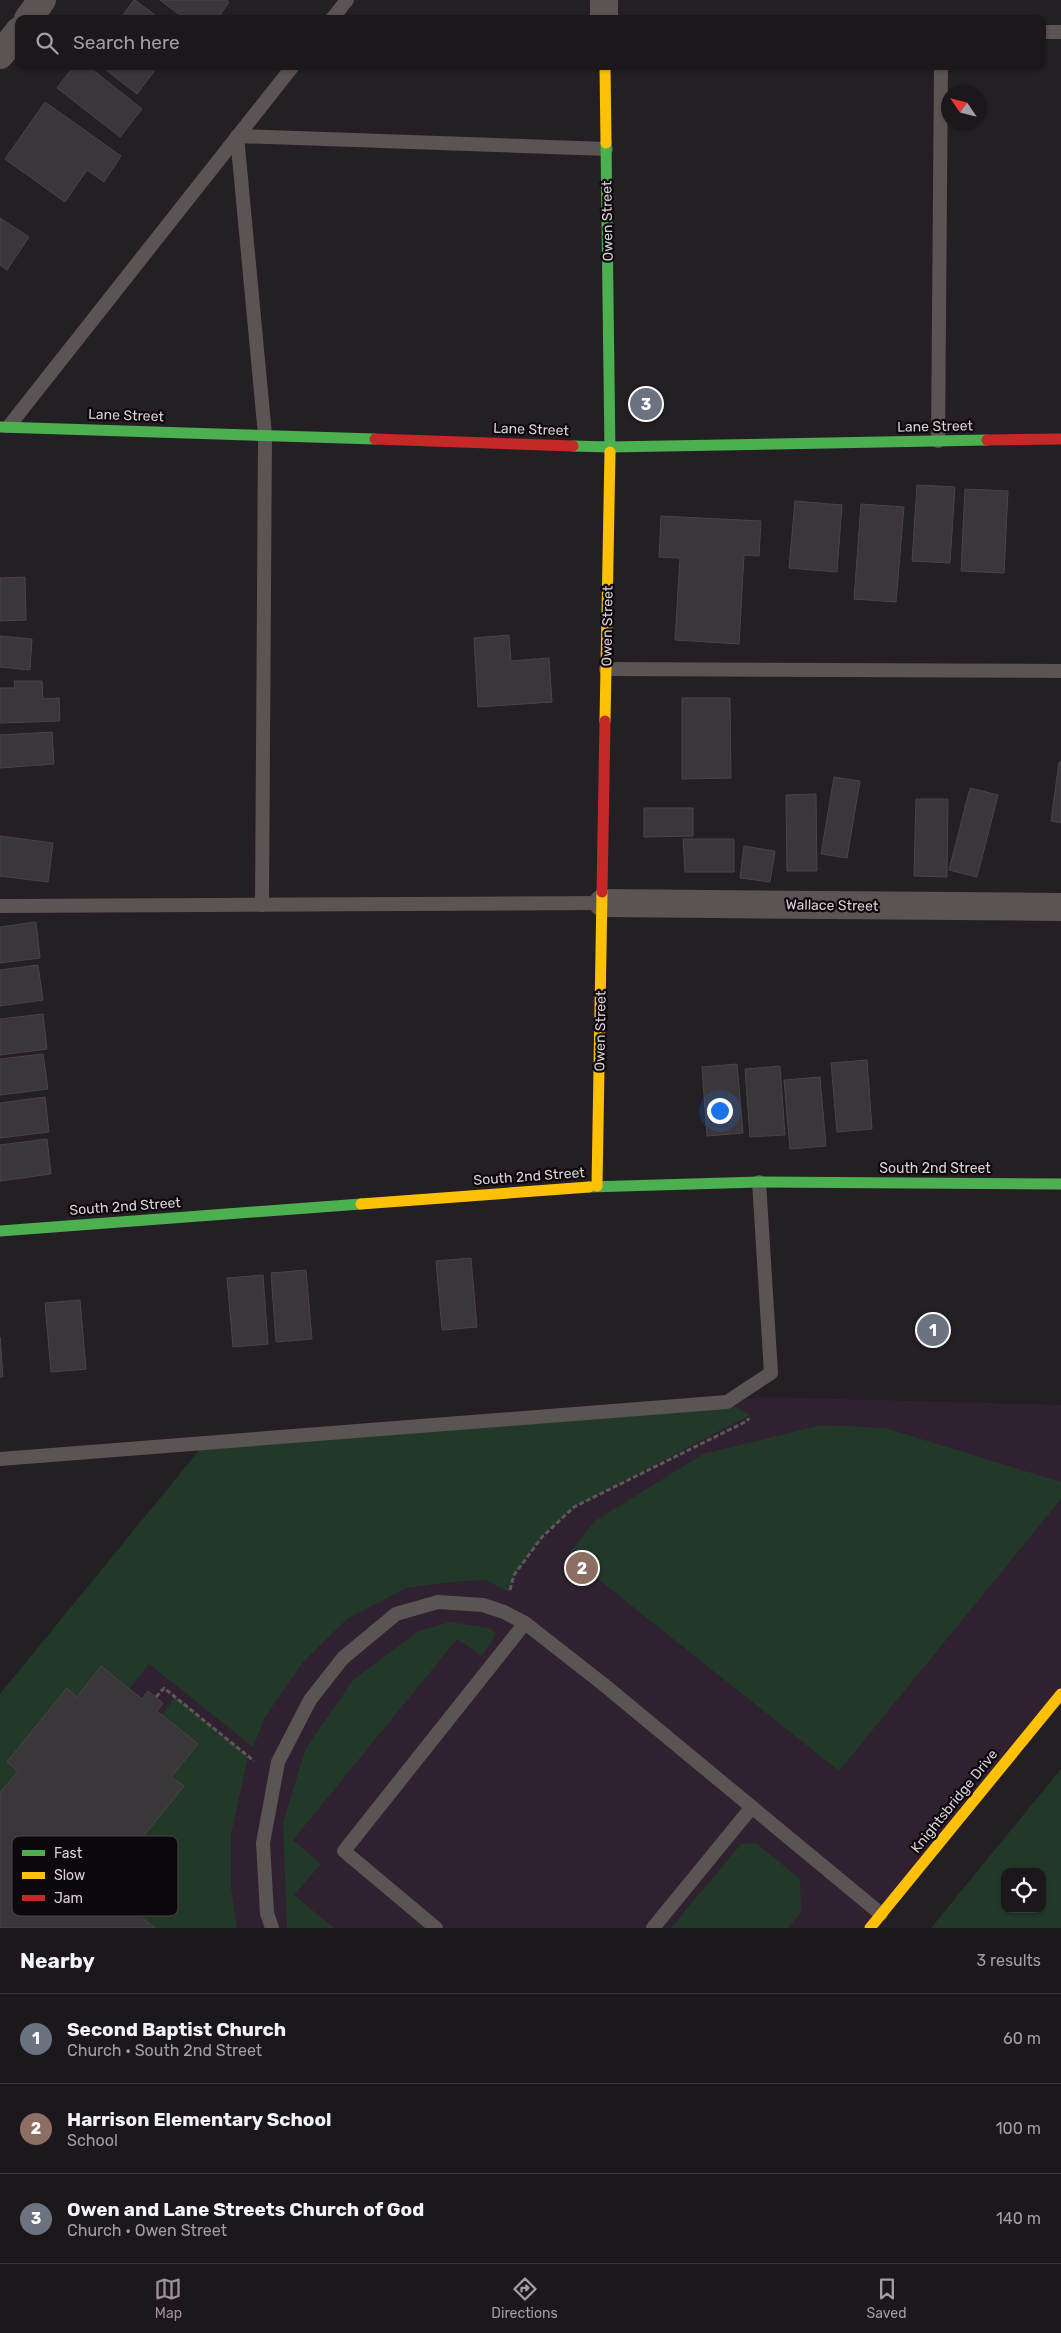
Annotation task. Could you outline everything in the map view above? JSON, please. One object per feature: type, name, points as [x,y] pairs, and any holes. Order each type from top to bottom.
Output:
[{"type":"street","points":[[31,15],[42,0]]},
{"type":"street","points":[[604,0],[604,15]]},
{"type":"street","points":[[0,55],[15,36]]},
{"type":"street","name":"Owen Street","points":[[597,1186],[610,447],[605,70]]},
{"type":"street","name":"Lane Street","points":[[4,426],[610,447],[1061,439]]},
{"type":"street","name":"Wallace Street","points":[[603,903],[1061,908]]},
{"type":"street","name":"South 2nd Street","points":[[0,1231],[597,1186],[760,1182],[1061,1184]]},
{"type":"street","name":"Knightsbridge Drive","points":[[870,1928],[1061,1694]]},
{"type":"lane","points":[[335,15],[347,0]]},
{"type":"lane","points":[[1046,32],[1061,32]]},
{"type":"lane","points":[[4,426],[290,70]]},
{"type":"lane","points":[[938,441],[940,70]]},
{"type":"lane","points":[[237,136],[606,149]]},
{"type":"lane","points":[[237,136],[264,434],[262,905]]},
{"type":"lane","points":[[606,669],[1061,671]]},
{"type":"lane","points":[[0,906],[603,903]]},
{"type":"lane","points":[[0,1459],[727,1402],[771,1373],[760,1182]]},
{"type":"lane","points":[[272,1928],[267,1913],[263,1844],[278,1762],[310,1700],[343,1658],[396,1614],[438,1602],[483,1605],[504,1612],[525,1623],[603,1684],[881,1914]]},
{"type":"lane","points":[[436,1928],[344,1851],[525,1623]]},
{"type":"lane","points":[[653,1928],[752,1807]]},
{"type":"path","points":[[504,1612],[514,1575],[542,1537],[574,1507],[694,1449],[747,1421],[750,1415]]},
{"type":"path","points":[[156,1697],[164,1688],[254,1761]]},
{"type":"shaded area","points":[[759,1397],[1061,1405],[1061,1694],[870,1928],[0,1928],[0,1694],[727,1402]]},
{"type":"green space","points":[[727,1402],[750,1415],[574,1507],[542,1537],[514,1575],[509,1592],[485,1580],[450,1582],[406,1588],[347,1619],[303,1662],[265,1717],[253,1747],[149,1664],[129,1689],[77,1697],[65,1691],[7,1762],[18,1771],[0,1793],[0,1694],[205,1443]]},
{"type":"green space","points":[[821,1425],[885,1428],[1061,1482],[1061,1499],[839,1771],[568,1555],[595,1521],[703,1454]]},
{"type":"green space","points":[[450,1622],[489,1628],[496,1634],[482,1656],[457,1639],[293,1840],[321,1864],[294,1895],[334,1928],[287,1928],[283,1822],[306,1748],[354,1679],[419,1631]]},
{"type":"green space","points":[[175,1697],[248,1756],[231,1835],[231,1888],[237,1928],[155,1928],[140,1916],[178,1916],[178,1836],[143,1836],[183,1786],[171,1777],[198,1744],[162,1715]]},
{"type":"green space","points":[[1061,1769],[1061,1928],[931,1928]]},
{"type":"green space","points":[[756,1843],[800,1879],[801,1912],[788,1928],[671,1928],[741,1844]]},
{"type":"building","points":[[135,0],[155,15],[123,15]]},
{"type":"building","points":[[160,0],[227,0],[229,2],[220,15],[180,15]]},
{"type":"building","points":[[71,70],[93,70],[142,109],[120,137],[57,88]]},
{"type":"building","points":[[106,70],[155,70],[137,94]]},
{"type":"building","points":[[45,102],[121,156],[104,182],[87,170],[65,202],[5,159]]},
{"type":"building","points":[[0,218],[29,237],[7,270],[0,265]]},
{"type":"building","points":[[917,485],[955,487],[950,563],[912,561]]},
{"type":"building","points":[[965,489],[1008,491],[1004,573],[961,571]]},
{"type":"building","points":[[795,501],[842,505],[837,572],[789,568]]},
{"type":"building","points":[[861,504],[904,507],[896,602],[854,599]]},
{"type":"building","points":[[661,516],[761,521],[759,556],[744,555],[739,644],[675,640],[680,558],[659,557]]},
{"type":"building","points":[[25,577],[26,620],[0,621],[0,578]]},
{"type":"building","points":[[509,635],[511,661],[549,658],[552,702],[478,707],[474,638]]},
{"type":"building","points":[[0,636],[32,639],[30,670],[0,667]]},
{"type":"building","points":[[14,681],[42,681],[43,699],[59,698],[60,721],[0,723],[0,688],[15,688]]},
{"type":"building","points":[[682,698],[730,698],[731,778],[682,779]]},
{"type":"building","points":[[52,732],[54,764],[0,768],[0,735]]},
{"type":"building","points":[[1059,762],[1061,762],[1061,823],[1051,821]]},
{"type":"building","points":[[834,777],[860,781],[847,858],[821,854]]},
{"type":"building","points":[[970,788],[998,795],[977,877],[949,870]]},
{"type":"building","points":[[816,794],[817,871],[787,871],[786,795]]},
{"type":"building","points":[[916,799],[948,799],[947,877],[914,876]]},
{"type":"building","points":[[644,808],[693,808],[693,836],[644,837]]},
{"type":"building","points":[[0,836],[53,843],[48,882],[0,876]]},
{"type":"building","points":[[683,839],[734,839],[734,872],[685,872]]},
{"type":"building","points":[[744,846],[775,851],[770,882],[740,878]]},
{"type":"building","points":[[36,922],[40,958],[0,963],[0,927]]},
{"type":"building","points":[[38,965],[43,1000],[0,1006],[0,970]]},
{"type":"building","points":[[43,1014],[47,1049],[0,1055],[0,1019]]},
{"type":"building","points":[[43,1054],[48,1089],[0,1095],[0,1059]]},
{"type":"building","points":[[867,1060],[872,1129],[837,1132],[831,1063]]},
{"type":"building","points":[[737,1064],[743,1133],[707,1136],[702,1067]]},
{"type":"building","points":[[780,1066],[785,1135],[750,1137],[745,1069]]},
{"type":"building","points":[[820,1077],[826,1146],[790,1149],[784,1080]]},
{"type":"building","points":[[45,1097],[49,1132],[0,1138],[0,1103]]},
{"type":"building","points":[[47,1139],[51,1174],[0,1181],[0,1145]]},
{"type":"building","points":[[471,1258],[477,1327],[442,1330],[436,1261]]},
{"type":"building","points":[[306,1270],[312,1339],[276,1342],[271,1273]]},
{"type":"building","points":[[263,1275],[268,1344],[233,1347],[227,1278]]},
{"type":"building","points":[[80,1300],[86,1369],[51,1372],[45,1303]]},
{"type":"building","points":[[0,1337],[3,1377],[0,1377]]},
{"type":"building","points":[[101,1666],[142,1699],[148,1691],[163,1703],[157,1711],[198,1744],[171,1777],[184,1786],[144,1836],[12,1836],[12,1916],[140,1916],[155,1928],[0,1928],[0,1793],[18,1771],[7,1762],[67,1688],[77,1697]]},
{"type":"traffic: fast","points":[[606,143],[610,452]]},
{"type":"traffic: fast","points":[[0,427],[375,439]]},
{"type":"traffic: fast","points":[[573,446],[610,447],[987,440]]},
{"type":"traffic: fast","points":[[589,1187],[759,1182],[1061,1184]]},
{"type":"traffic: fast","points":[[0,1231],[361,1204]]},
{"type":"traffic: slow","points":[[605,70],[606,143]]},
{"type":"traffic: slow","points":[[605,721],[610,452]]},
{"type":"traffic: slow","points":[[597,1186],[602,892]]},
{"type":"traffic: slow","points":[[361,1204],[589,1187]]},
{"type":"traffic: slow","points":[[870,1928],[1061,1694]]},
{"type":"traffic: jam","points":[[375,439],[573,446]]},
{"type":"traffic: jam","points":[[987,440],[1061,439]]},
{"type":"traffic: jam","points":[[602,892],[605,721]]},
{"type":"place","name":"Owen and Lane Streets Church of God","points":[[646,404]]},
{"type":"place","name":"Second Baptist Church","points":[[933,1330]]},
{"type":"place","name":"Harrison Elementary School","points":[[582,1568]]}]
